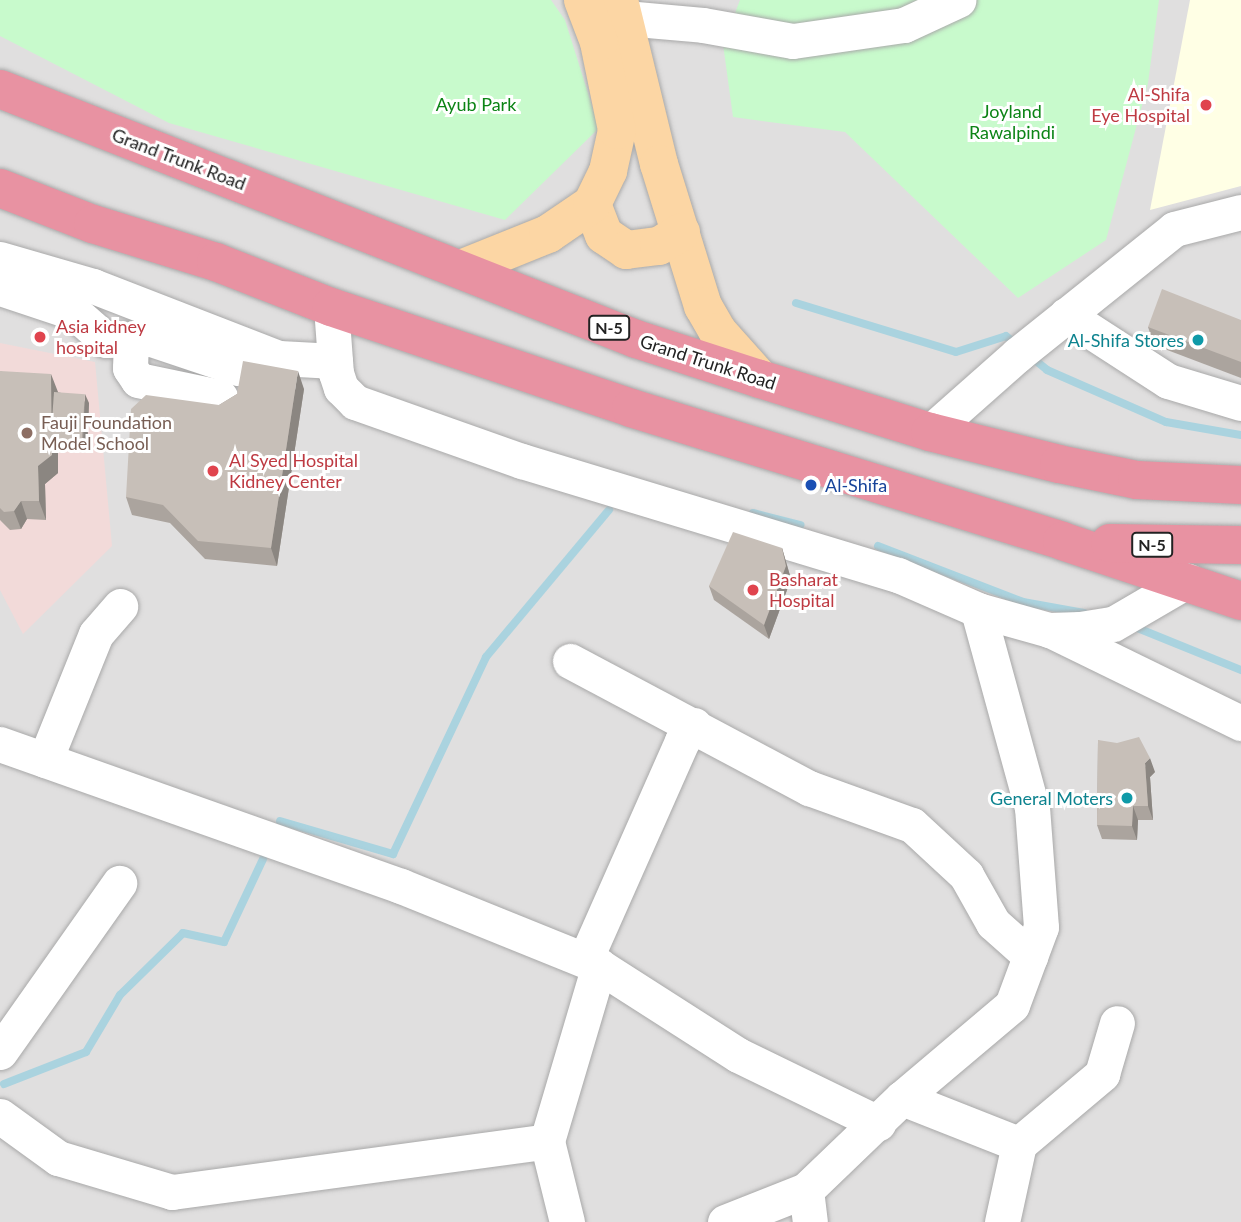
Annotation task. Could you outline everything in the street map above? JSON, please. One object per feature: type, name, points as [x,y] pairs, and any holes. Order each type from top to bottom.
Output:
[{"type":"highway","name":"Grand Trunk Road","points":[[0,89],[636,339],[760,379],[930,432],[1137,480],[1241,485]]},
{"type":"highway","name":"N-5","points":[[0,188],[93,225],[216,262],[331,307],[631,408],[1062,541],[1241,601]]},
{"type":"highway","points":[[0,210],[93,225]]},
{"type":"highway","name":"N-5","points":[[1062,541],[1241,545]]},
{"type":"main road","points":[[461,269],[548,234],[592,204],[608,171],[617,130],[599,42],[583,0]]},
{"type":"main road","points":[[622,9],[659,164],[703,306],[718,332],[760,379]]},
{"type":"main road","points":[[592,204],[604,235],[626,250],[659,246],[681,232]]},
{"type":"street","points":[[622,9],[793,41],[904,25],[958,0]]},
{"type":"street","points":[[930,432],[1023,350],[1174,229],[1241,212]]},
{"type":"street","points":[[0,260],[93,286],[279,358],[335,360]]},
{"type":"street","points":[[0,288],[75,313],[100,338],[131,340],[130,368],[138,380],[229,383]]},
{"type":"street","points":[[331,307],[335,360],[341,388],[355,402],[522,461],[898,575],[978,610],[1049,630],[1241,723]]},
{"type":"street","points":[[1066,315],[1168,381],[1241,403]]},
{"type":"street","points":[[1049,630],[1113,624],[1187,581]]},
{"type":"street","points":[[45,760],[96,634],[120,606]]},
{"type":"street","points":[[725,1222],[808,1206],[902,1098],[1012,1004],[1041,927],[1031,808],[978,610]]},
{"type":"street","points":[[570,661],[810,788],[912,825],[966,875],[993,923],[1030,956]]},
{"type":"street","points":[[566,1222],[547,1141],[592,963],[682,741],[694,725]]},
{"type":"street","points":[[0,744],[401,886],[592,963],[738,1055],[878,1123]]},
{"type":"street","points":[[0,1052],[119,883]]},
{"type":"street","points":[[1002,1222],[1019,1144],[1102,1074],[1117,1023]]},
{"type":"street","points":[[902,1098],[1019,1144]]},
{"type":"street","points":[[0,1116],[58,1158],[172,1192],[547,1141]]},
{"type":"shaded area","points":[[0,0],[1241,0],[1241,1222],[0,1222]]},
{"type":"shaded area","name":"Al-Shifa Eye Hospital","points":[[1190,0],[1241,0],[1241,186],[1150,210]]},
{"type":"shaded area","points":[[0,343],[95,362],[112,546],[23,634],[0,590]]},
{"type":"green space","name":"Ayub Park","points":[[0,0],[551,0],[565,20],[599,128],[505,220],[169,123],[0,36]]},
{"type":"green space","name":"Joyland Rawalpindi","points":[[740,0],[1159,0],[1148,83],[1106,240],[1018,298],[845,132],[733,117],[723,44]]},
{"type":"building","points":[[1162,289],[1241,320],[1241,362],[1148,327]]},
{"type":"building","name":"Al Syed Hospital Kidney Center","points":[[243,361],[298,371],[271,548],[198,541],[163,505],[126,497],[131,409],[146,395],[219,405],[237,394]]},
{"type":"building","points":[[0,371],[51,374],[52,455],[38,466],[39,501],[21,501],[14,511],[4,512],[0,508]]},
{"type":"building","points":[[54,392],[85,394],[82,443],[51,441]]},
{"type":"building","name":"Basharat Hospital","points":[[733,532],[782,548],[786,566],[764,625],[709,586]]},
{"type":"building","name":"General Moters","points":[[1139,737],[1150,758],[1145,763],[1148,806],[1133,806],[1132,826],[1097,825],[1098,740],[1117,743]]},
{"type":"waterway","points":[[796,303],[956,352],[1006,336],[1018,346]]},
{"type":"waterway","points":[[1030,356],[1047,370],[1166,422],[1241,435]]},
{"type":"waterway","points":[[280,821],[393,854],[486,657],[609,510]]},
{"type":"waterway","points":[[753,513],[800,525]]},
{"type":"waterway","points":[[878,546],[1023,602],[1084,613]]},
{"type":"waterway","points":[[1130,625],[1241,670]]},
{"type":"waterway","points":[[4,1084],[86,1052],[120,995],[183,933],[224,942],[263,859]]},
{"type":"place","name":"Al-Shifa Eye Hospital","points":[[1206,105]]},
{"type":"place","name":"Asia kidney hospital","points":[[40,337]]},
{"type":"place","name":"Al-Shifa Stores","points":[[1198,340]]},
{"type":"place","name":"Fauji Foundation Model School","points":[[27,433]]},
{"type":"place","name":"Al Syed Hospital Kidney Center","points":[[213,471]]},
{"type":"place","name":"Al-Shifa","points":[[811,485]]},
{"type":"place","name":"Basharat Hospital","points":[[753,590]]},
{"type":"place","name":"General Moters","points":[[1127,798]]}]
